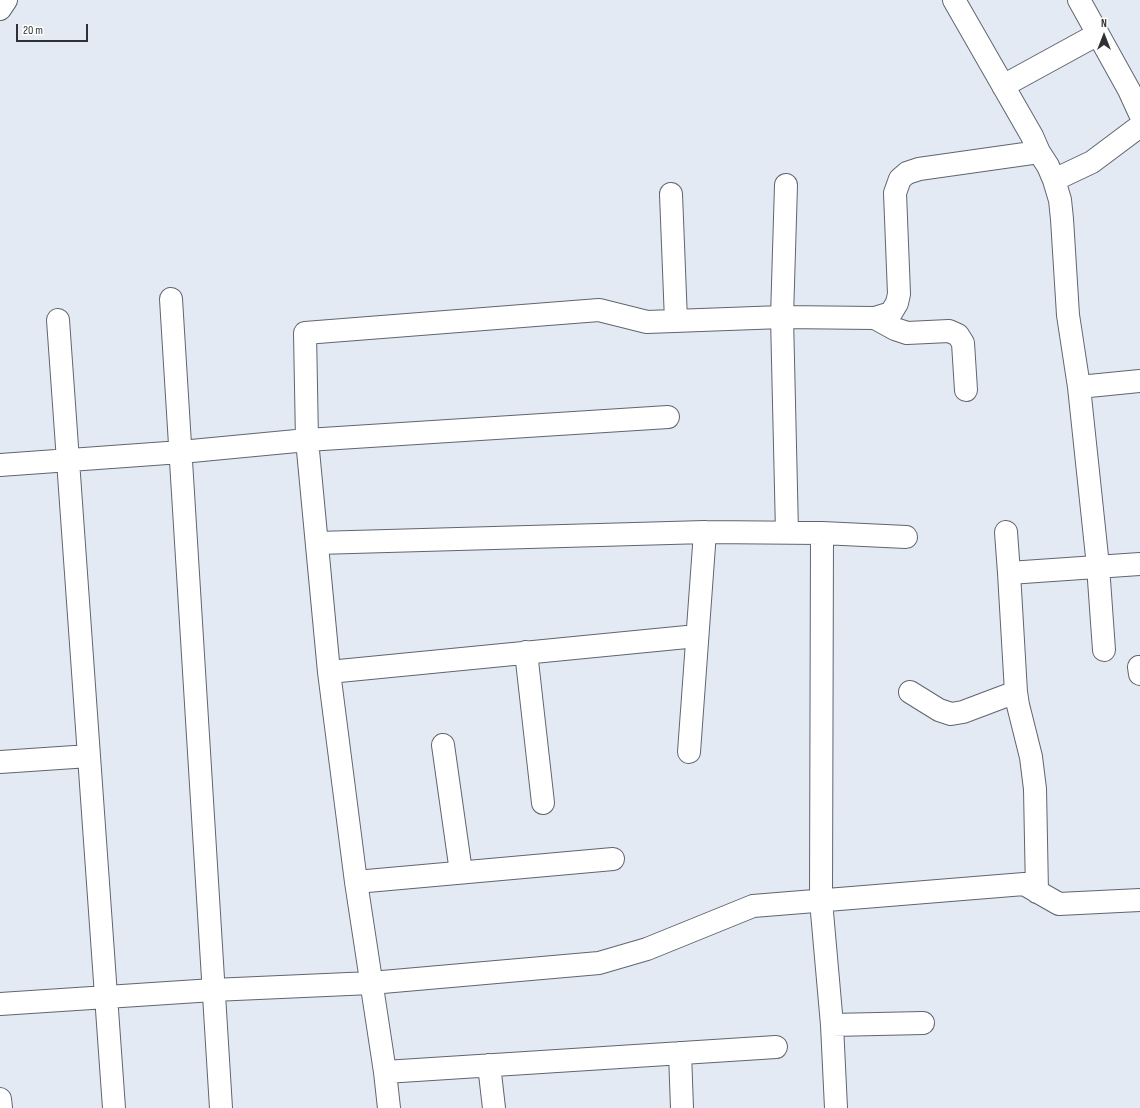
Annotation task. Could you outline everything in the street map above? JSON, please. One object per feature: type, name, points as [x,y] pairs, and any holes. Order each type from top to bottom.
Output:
[{"type":"street","points":[[0,9],[6,0]]},
{"type":"street","points":[[954,0],[1048,166],[1060,200],[1068,315],[1079,387],[1098,566],[1104,650]]},
{"type":"street","points":[[1079,0],[1129,90],[1140,114]]},
{"type":"street","points":[[1004,86],[1098,34]]},
{"type":"street","points":[[1054,180],[1092,162],[1140,126]]},
{"type":"street","points":[[389,1108],[385,1072],[356,882],[328,672],[307,440],[305,333],[599,310],[647,322],[782,317],[875,318],[891,313],[897,303],[899,294],[895,193],[900,180],[907,174],[919,170],[1039,152]]},
{"type":"street","points":[[786,185],[782,317],[787,532]]},
{"type":"street","points":[[671,194],[676,321]]},
{"type":"street","points":[[171,299],[221,1108]]},
{"type":"street","points":[[875,318],[895,329],[907,333],[949,331],[958,335],[963,343],[966,390]]},
{"type":"street","points":[[58,320],[114,1108]]},
{"type":"street","points":[[1079,387],[1140,381]]},
{"type":"street","points":[[0,465],[181,452],[307,440],[668,416]]},
{"type":"street","points":[[689,752],[705,532]]},
{"type":"street","points":[[317,543],[705,532],[787,532],[906,537]]},
{"type":"street","points":[[1006,532],[1010,573],[1016,692],[1031,757],[1035,783],[1037,892]]},
{"type":"street","points":[[822,533],[821,901],[832,1025],[836,1108]]},
{"type":"street","points":[[1010,573],[1140,564]]},
{"type":"street","points":[[328,672],[697,636]]},
{"type":"street","points":[[526,652],[543,803]]},
{"type":"street","points":[[910,692],[939,710],[950,714],[963,712],[1016,692]]},
{"type":"street","points":[[443,745],[461,872]]},
{"type":"street","points":[[0,762],[89,756]]},
{"type":"street","points":[[356,882],[613,859]]},
{"type":"street","points":[[0,1004],[213,990],[371,983],[599,963],[647,949],[753,906],[1024,884],[1059,904],[1140,900]]},
{"type":"street","points":[[832,1025],[924,1023]]},
{"type":"street","points":[[385,1072],[776,1046]]},
{"type":"street","points":[[680,1053],[682,1108]]},
{"type":"street","points":[[489,1065],[494,1108]]},
{"type":"street","points":[[0,1099],[1,1108]]}]
